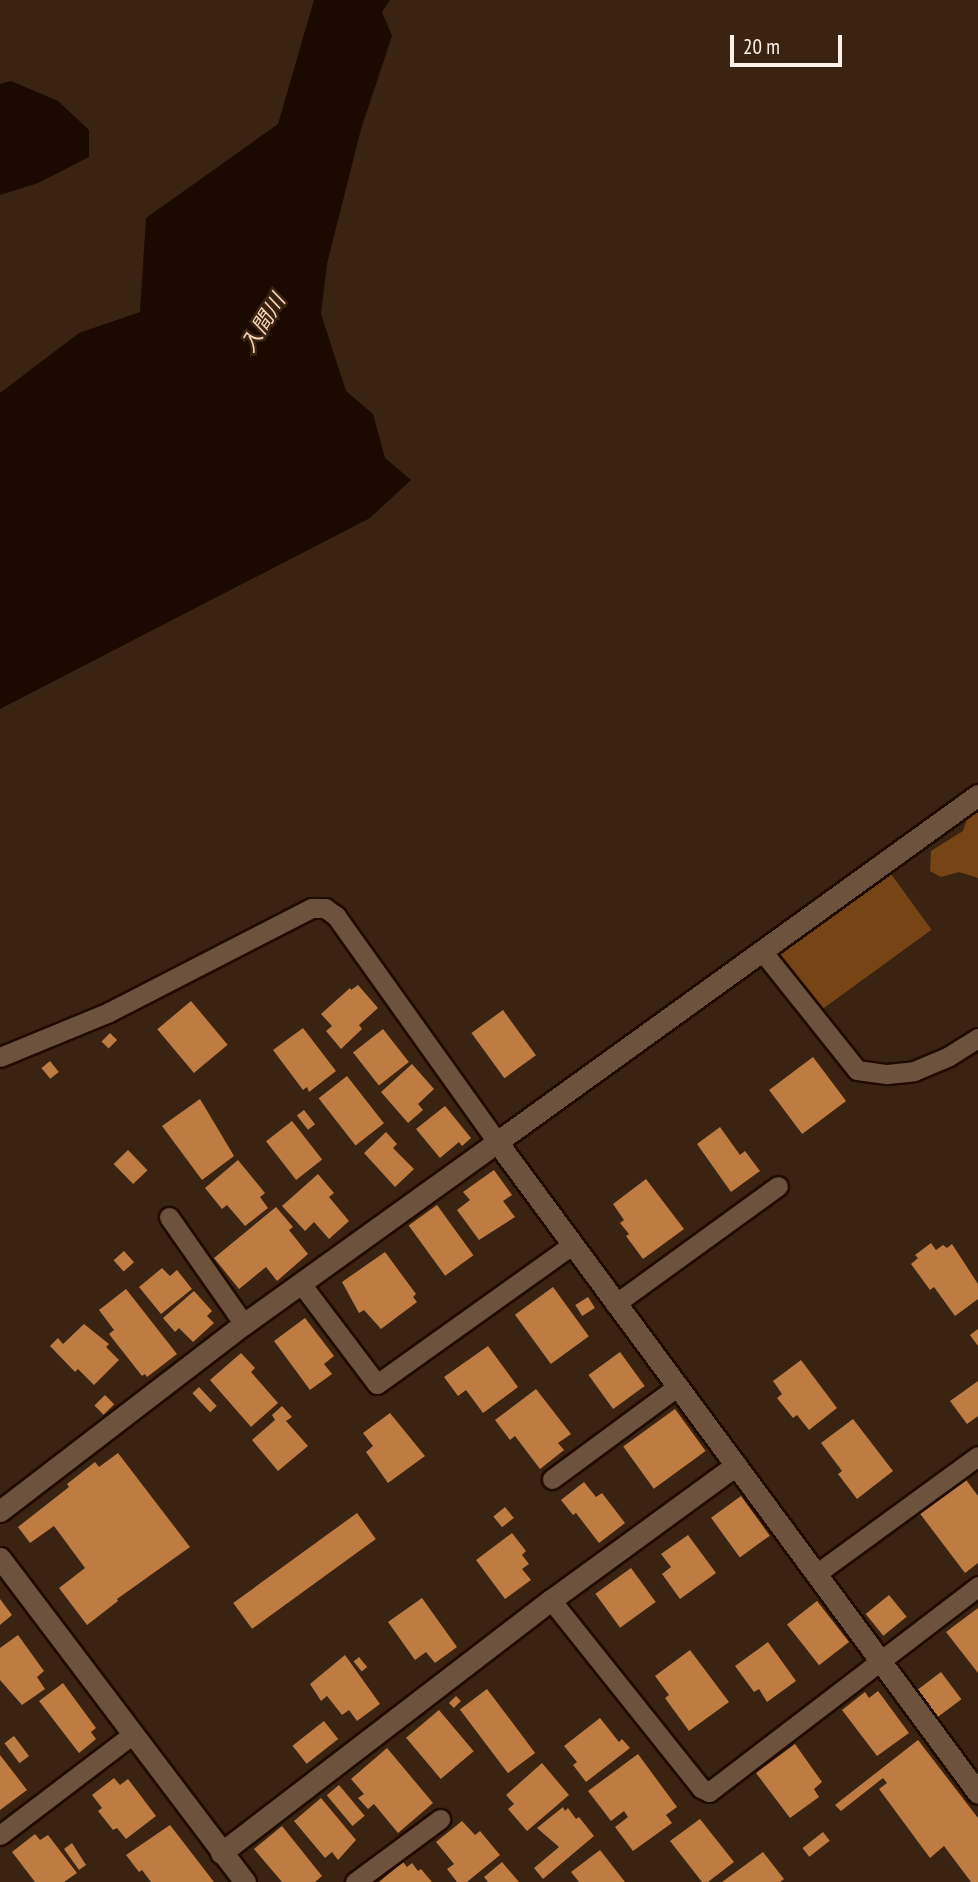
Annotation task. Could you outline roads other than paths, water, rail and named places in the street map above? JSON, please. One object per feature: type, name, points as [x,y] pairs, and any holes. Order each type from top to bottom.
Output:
[{"type":"street","points":[[0,1511],[244,1325],[978,795]]},
{"type":"street","points":[[497,1142],[978,1793]]},
{"type":"street","points":[[221,1853],[551,1600],[736,1465]]},
{"type":"street","points":[[0,1558],[245,1882]]},
{"type":"lane","points":[[0,1057],[109,1012],[311,908],[325,908],[336,916],[497,1142]]},
{"type":"lane","points":[[762,951],[857,1070],[887,1074],[914,1071],[949,1056],[978,1038]]},
{"type":"lane","points":[[615,1304],[778,1186]]},
{"type":"lane","points":[[169,1217],[244,1325]]},
{"type":"lane","points":[[302,1285],[377,1384],[573,1244]]},
{"type":"lane","points":[[552,1479],[678,1386]]},
{"type":"lane","points":[[816,1574],[978,1456]]},
{"type":"lane","points":[[551,1600],[701,1788],[709,1792],[879,1659],[978,1586]]},
{"type":"lane","points":[[0,1835],[133,1734]]},
{"type":"lane","points":[[355,1882],[440,1819]]},
{"type":"water","name":"入間川","points":[[314,0],[390,0],[382,12],[392,36],[361,129],[327,264],[321,314],[346,391],[373,414],[385,458],[411,480],[370,518],[0,709],[0,393],[79,333],[140,312],[146,218],[278,124]]},
{"type":"water","points":[[11,81],[58,101],[89,130],[89,157],[38,183],[0,195],[0,84]]}]
